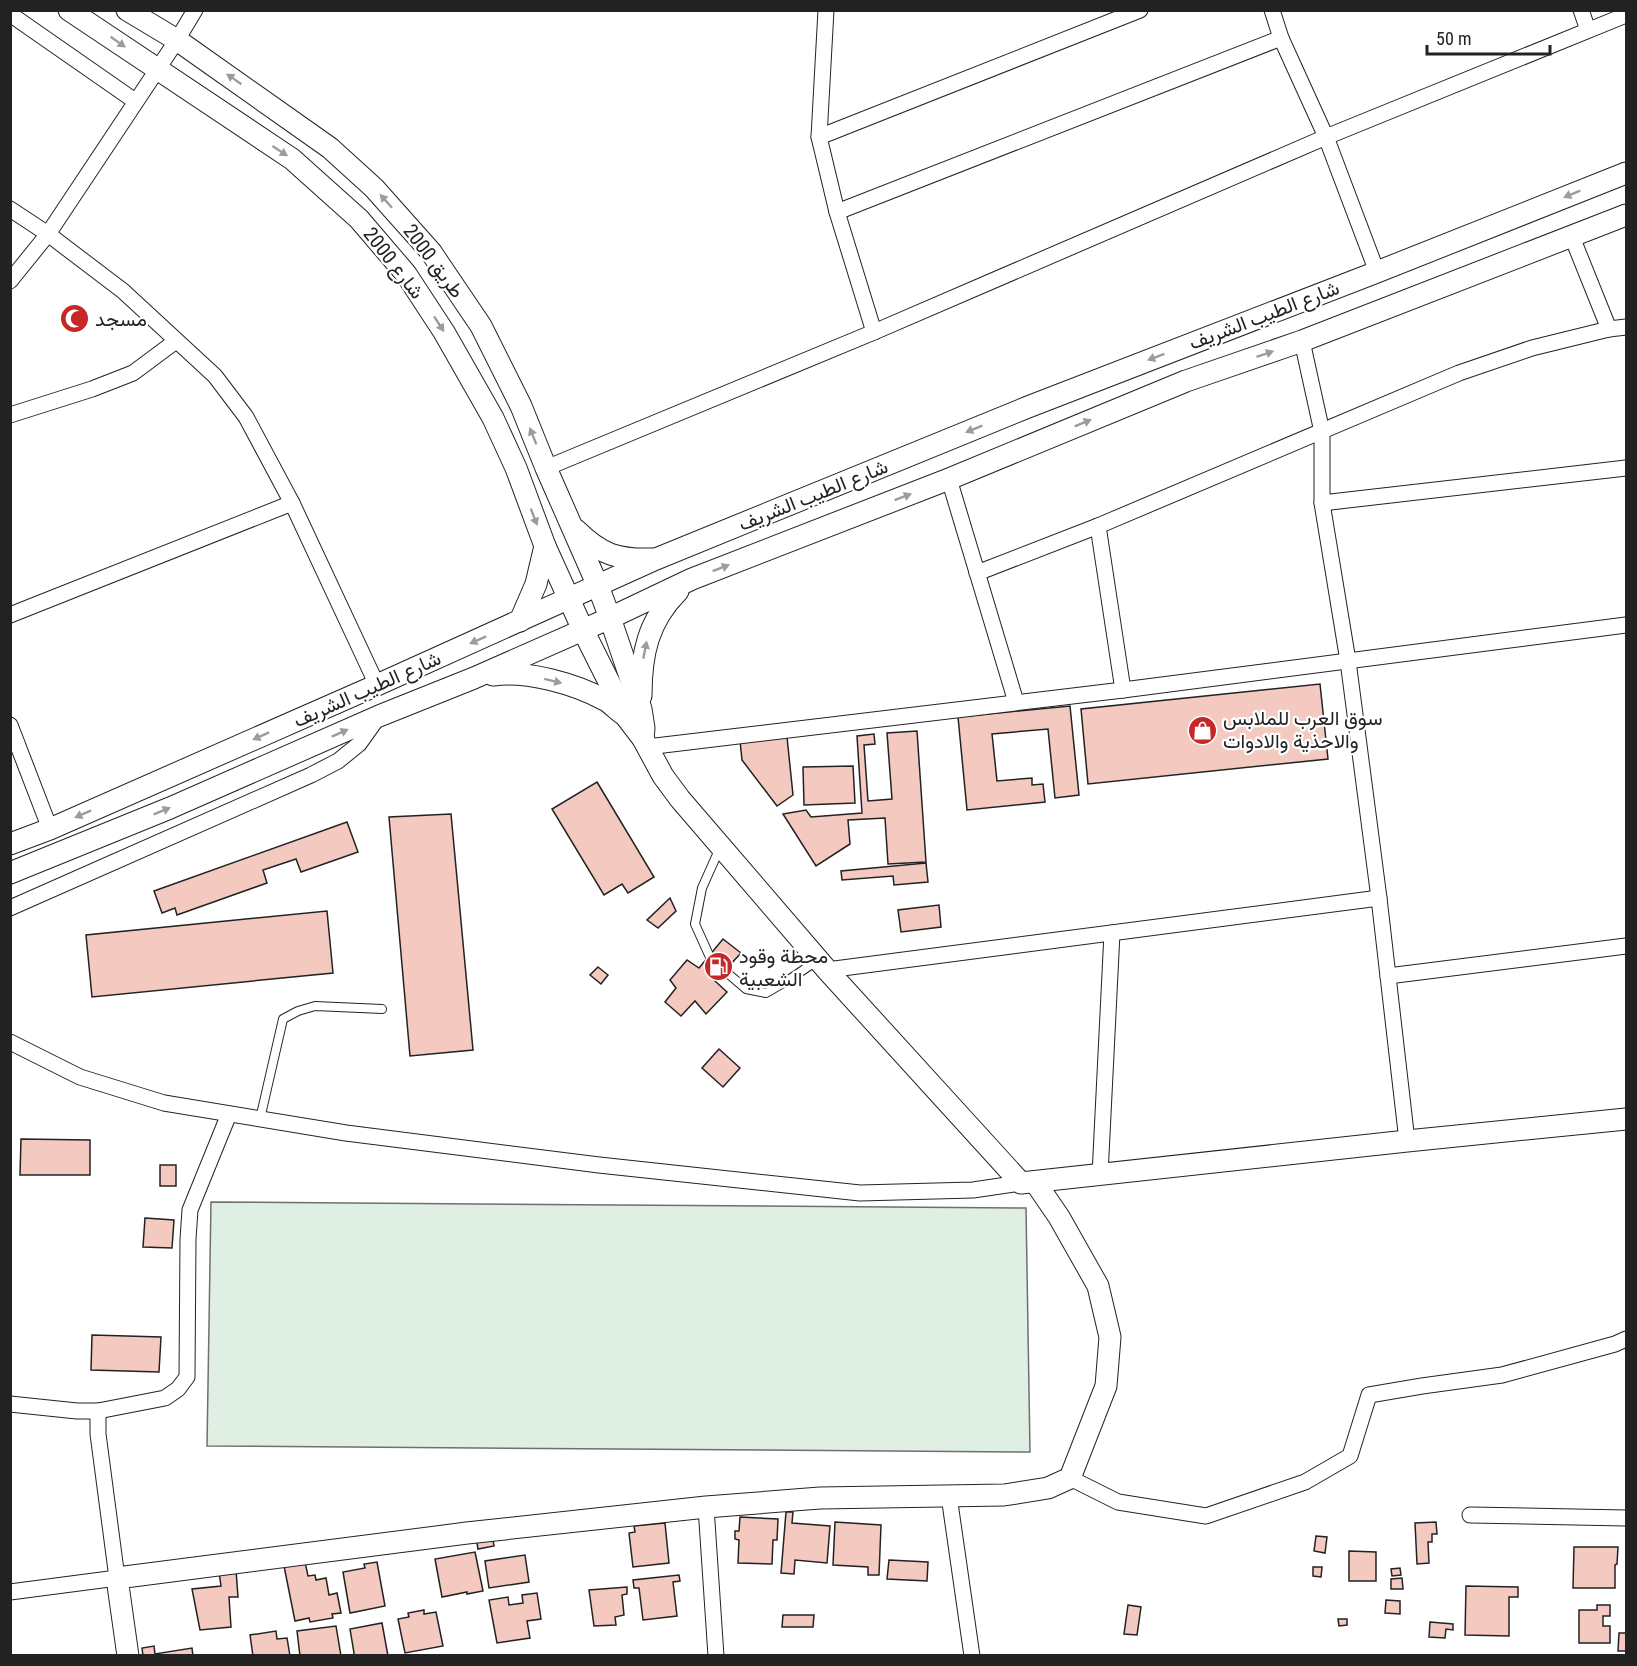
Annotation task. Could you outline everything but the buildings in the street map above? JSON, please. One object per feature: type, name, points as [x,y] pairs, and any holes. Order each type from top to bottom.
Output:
[{"type":"street","name":"شارع 2000","points":[[69,10],[292,159],[358,219],[406,274],[444,332],[493,418],[516,468],[545,546],[583,630],[634,713]]},
{"type":"street","points":[[10,281],[48,234],[195,10]]},
{"type":"street","points":[[826,10],[819,137],[837,212],[874,332]]},
{"type":"street","points":[[819,137],[1140,10]]},
{"type":"street","points":[[1272,10],[1281,38],[1326,137],[1377,272]]},
{"type":"street","points":[[1581,10],[1588,30]]},
{"type":"street","name":"طريق 2000","points":[[136,13],[330,148],[374,189],[431,252],[481,326],[521,406],[610,618],[634,713]]},
{"type":"street","points":[[10,14],[135,101]]},
{"type":"street","points":[[546,468],[874,332],[1326,137],[1626,15]]},
{"type":"street","points":[[837,212],[1281,38]]},
{"type":"street","name":"شارع الطيب الشريف","points":[[10,844],[50,829],[377,685],[656,559],[1028,407],[1626,173]]},
{"type":"street","points":[[10,209],[48,234],[123,291],[215,376],[246,417],[292,503],[377,685]]},
{"type":"street","name":"شارع الطيب الشريف","points":[[10,873],[170,808],[379,716],[474,678],[692,579],[949,479],[1186,381],[1302,341],[1626,215]]},
{"type":"street","points":[[1572,237],[1609,329]]},
{"type":"street","points":[[977,573],[1098,526],[1459,373],[1532,348],[1626,327]]},
{"type":"street","points":[[10,414],[92,389],[133,373],[176,341]]},
{"type":"street","points":[[1302,341],[1322,432],[1322,503],[1348,661],[1379,898],[1407,1141]]},
{"type":"street","points":[[1322,503],[1626,468]]},
{"type":"street","points":[[949,479],[1016,702]]},
{"type":"street","points":[[11,613],[292,503]]},
{"type":"street","points":[[563,506],[574,527],[590,543],[610,555],[633,559],[656,559]]},
{"type":"street","points":[[1098,526],[1123,690]]},
{"type":"street","points":[[520,621],[536,584],[545,546]]},
{"type":"street","points":[[10,1592],[456,1534],[706,1507],[820,1498],[1004,1495],[1048,1488],[1070,1478],[1106,1386],[1110,1337],[1098,1286],[1059,1217],[822,965],[680,799],[663,776],[645,743],[634,713],[648,635],[668,601],[692,579]]},
{"type":"street","points":[[645,743],[1123,690],[1626,625]]},
{"type":"street","points":[[474,678],[516,674],[551,680],[580,689],[634,713]]},
{"type":"street","points":[[10,908],[338,761],[360,744],[379,716]]},
{"type":"street","points":[[10,725],[50,829]]},
{"type":"street","points":[[822,965],[1112,933],[1379,898]]},
{"type":"street","points":[[1100,1175],[1112,933]]},
{"type":"street","points":[[1388,976],[1626,946]]},
{"type":"street","points":[[10,1042],[80,1077],[164,1103],[346,1133],[599,1165],[860,1193],[973,1190],[1407,1141],[1626,1119]]},
{"type":"street","points":[[10,1404],[77,1411],[98,1410],[165,1398],[178,1389],[187,1377],[190,1210],[229,1114]]},
{"type":"street","points":[[1070,1478],[1118,1502],[1206,1516],[1305,1482],[1350,1456],[1369,1395],[1502,1375],[1626,1339]]},
{"type":"street","points":[[98,1410],[98,1434],[128,1656]]},
{"type":"street","points":[[949,1496],[972,1656]]},
{"type":"street","points":[[706,1507],[716,1656]]},
{"type":"street","points":[[1470,1515],[1626,1518]]},
{"type":"lane","points":[[709,955],[695,924],[702,888],[721,846]]},
{"type":"lane","points":[[725,971],[746,989],[766,993],[822,965]]},
{"type":"lane","points":[[260,1119],[283,1019],[315,1005],[382,1009]]},
{"type":"green space","points":[[211,1202],[1026,1208],[1030,1452],[207,1446]]},
{"type":"place","name":"مسجد","points":[[74,319]]},
{"type":"place","name":"سوق العرب للملابس والاحذية والادوات","points":[[1202,730]]},
{"type":"place","name":"محطة وقود الشعبية","points":[[718,967]]}]
